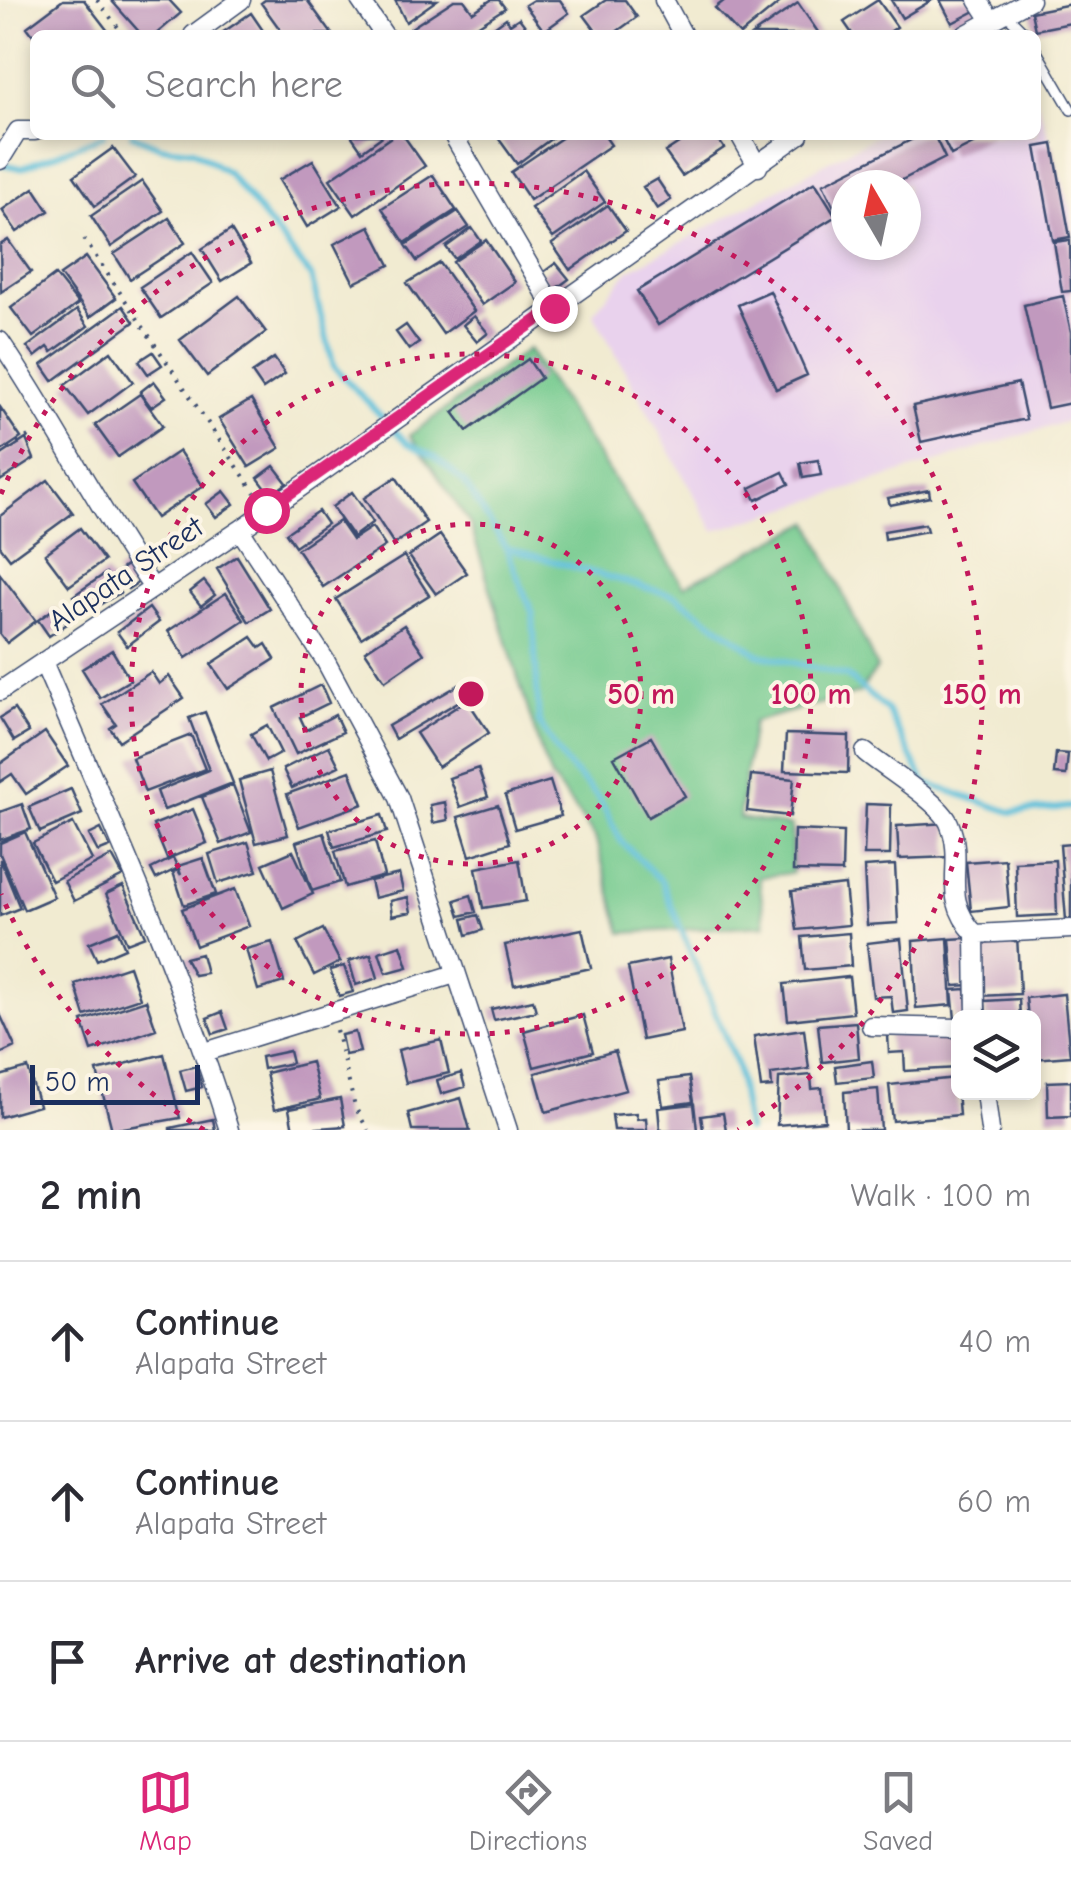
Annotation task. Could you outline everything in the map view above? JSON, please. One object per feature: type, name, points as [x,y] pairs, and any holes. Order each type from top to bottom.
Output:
[{"type":"street","points":[[199,30],[241,0]]},
{"type":"street","points":[[360,0],[381,30]]},
{"type":"street","points":[[664,0],[680,30]]},
{"type":"street","points":[[978,0],[998,16]]},
{"type":"street","points":[[974,30],[1030,0]]},
{"type":"street","points":[[0,160],[18,131],[30,131]]},
{"type":"street","points":[[455,140],[554,308],[793,140]]},
{"type":"street","points":[[743,140],[758,167]]},
{"type":"street","name":"Alapata Street","points":[[0,692],[240,530],[554,308]]},
{"type":"street","points":[[0,341],[53,420],[115,532],[153,588]]},
{"type":"street","points":[[240,530],[325,660],[399,798],[508,1130]]},
{"type":"street","points":[[44,664],[205,1052],[229,1130]]},
{"type":"street","points":[[864,752],[942,812],[951,827],[956,913],[975,934],[976,1010]]},
{"type":"street","points":[[975,934],[1071,929]]},
{"type":"street","points":[[205,1052],[455,974]]},
{"type":"street","points":[[872,1026],[951,1028]]},
{"type":"street","points":[[986,1100],[990,1130]]},
{"type":"lane","points":[[998,16],[1019,30]]},
{"type":"lane","points":[[1041,59],[1071,110]]},
{"type":"path","points":[[97,0],[120,30]]},
{"type":"path","points":[[84,239],[266,510]]},
{"type":"path","points":[[0,454],[53,420]]},
{"type":"path","points":[[336,1011],[356,1108],[368,1130]]},
{"type":"shaded area","points":[[1041,113],[1071,209],[1071,420],[714,531],[593,313],[628,271],[868,140],[1041,140]]},
{"type":"green space","points":[[528,349],[684,586],[810,522],[877,668],[859,693],[753,722],[739,818],[791,826],[792,873],[759,877],[765,925],[622,933],[595,837],[551,777],[543,758],[470,524],[410,435]]},
{"type":"building","points":[[63,0],[84,0],[107,30],[30,31],[27,27]]},
{"type":"building","points":[[111,0],[169,0],[181,13],[161,30],[138,30]]},
{"type":"building","points":[[307,0],[329,30],[280,30],[261,3]]},
{"type":"building","points":[[395,0],[437,0],[406,22]]},
{"type":"building","points":[[454,0],[464,0],[473,12],[491,0],[499,0],[505,8],[471,30],[411,28]]},
{"type":"building","points":[[533,0],[560,0],[569,13],[543,30],[525,5]]},
{"type":"building","points":[[606,0],[625,0],[637,17],[619,30],[595,30],[584,15]]},
{"type":"building","points":[[725,0],[783,0],[746,30],[735,30],[715,8]]},
{"type":"building","points":[[878,0],[897,27],[850,30],[844,22]]},
{"type":"building","points":[[891,0],[932,0],[902,18]]},
{"type":"building","points":[[940,0],[972,0],[977,10],[952,23]]},
{"type":"building","points":[[798,3],[817,30],[759,30]]},
{"type":"building","points":[[1071,4],[1071,23],[1035,30],[1031,12]]},
{"type":"building","points":[[251,13],[263,30],[226,30]]},
{"type":"building","points":[[506,18],[510,24],[519,18],[528,30],[490,30]]},
{"type":"building","points":[[354,140],[377,140],[362,151]]},
{"type":"building","points":[[387,140],[407,140],[425,166],[355,215],[330,179]]},
{"type":"building","points":[[500,140],[549,140],[517,164]]},
{"type":"building","points":[[559,140],[608,140],[611,145],[530,200],[511,172]]},
{"type":"building","points":[[683,140],[718,140],[724,148],[682,176],[665,152]]},
{"type":"building","points":[[911,140],[936,140],[945,158],[921,170],[851,170]]},
{"type":"building","points":[[944,140],[981,140],[951,155]]},
{"type":"building","points":[[1053,144],[1070,237],[1053,240],[1036,147]]},
{"type":"building","points":[[113,148],[135,177],[95,206],[74,176]]},
{"type":"building","points":[[313,160],[341,206],[307,227],[279,180]]},
{"type":"building","points":[[583,171],[605,202],[553,238],[531,208]]},
{"type":"building","points":[[433,175],[456,210],[405,243],[382,208]]},
{"type":"building","points":[[657,179],[671,200],[657,209],[643,187]]},
{"type":"building","points":[[831,180],[831,201],[823,184]]},
{"type":"building","points":[[142,181],[163,211],[111,247],[91,216]]},
{"type":"building","points":[[815,182],[831,208],[831,219],[658,325],[637,291]]},
{"type":"building","points":[[34,188],[49,211],[17,232],[2,210]]},
{"type":"building","points":[[608,205],[626,231],[570,270],[552,244]]},
{"type":"building","points":[[458,211],[469,227],[417,261],[406,245]]},
{"type":"building","points":[[169,218],[185,243],[130,279],[114,254]]},
{"type":"building","points":[[370,226],[390,265],[354,283],[334,244]]},
{"type":"building","points":[[472,228],[481,241],[455,259],[446,247]]},
{"type":"building","points":[[231,230],[251,263],[222,281],[202,249]]},
{"type":"building","points":[[8,240],[31,272],[1,292],[0,245]]},
{"type":"building","points":[[486,240],[515,282],[482,305],[453,262]]},
{"type":"building","points":[[1070,240],[1071,291],[1062,292],[1054,242]]},
{"type":"building","points":[[192,252],[213,283],[161,318],[140,287]]},
{"type":"building","points":[[86,257],[116,298],[90,317],[60,275]]},
{"type":"building","points":[[440,263],[474,311],[443,334],[407,283]]},
{"type":"building","points":[[556,263],[569,279],[553,291],[541,274]]},
{"type":"building","points":[[55,275],[78,304],[33,337],[11,308]]},
{"type":"building","points":[[770,291],[807,375],[776,389],[738,305]]},
{"type":"building","points":[[239,296],[266,332],[207,376],[180,340]]},
{"type":"building","points":[[1063,296],[1071,332],[1071,403],[1047,408],[1024,305]]},
{"type":"building","points":[[123,306],[134,322],[53,381],[42,365]]},
{"type":"building","points":[[77,310],[88,326],[52,352],[48,347],[35,357],[27,347]]},
{"type":"building","points":[[474,316],[488,333],[477,342],[463,325]]},
{"type":"building","points":[[406,325],[419,343],[409,350],[396,332]]},
{"type":"building","points":[[111,351],[133,382],[88,415],[65,385]]},
{"type":"building","points":[[153,352],[162,365],[148,374],[139,361]]},
{"type":"building","points":[[274,358],[285,374],[263,389],[252,373]]},
{"type":"building","points":[[528,359],[541,378],[467,431],[453,412]]},
{"type":"building","points":[[154,381],[166,397],[151,407],[140,392]]},
{"type":"building","points":[[1018,383],[1026,419],[921,442],[913,406]]},
{"type":"building","points":[[140,394],[163,426],[118,457],[95,425]]},
{"type":"building","points":[[251,400],[280,448],[249,467],[219,419]]},
{"type":"building","points":[[0,407],[21,438],[0,452]]},
{"type":"building","points":[[26,439],[34,459],[0,481],[0,456]]},
{"type":"building","points":[[179,451],[203,486],[156,518],[132,483]]},
{"type":"building","points":[[818,460],[821,475],[803,478],[800,463]]},
{"type":"building","points":[[274,466],[287,483],[271,495],[258,478]]},
{"type":"building","points":[[783,472],[789,484],[756,500],[750,488]]},
{"type":"building","points":[[396,477],[426,522],[394,544],[364,498]]},
{"type":"building","points":[[48,480],[73,513],[10,559],[0,546],[0,516]]},
{"type":"building","points":[[929,490],[930,497],[890,505],[888,498]]},
{"type":"building","points":[[224,491],[234,504],[216,517],[206,504]]},
{"type":"building","points":[[352,492],[373,522],[353,537],[332,507]]},
{"type":"building","points":[[318,511],[327,524],[295,546],[286,533]]},
{"type":"building","points":[[339,521],[352,540],[372,527],[385,546],[323,587],[297,549]]},
{"type":"building","points":[[925,524],[927,531],[885,539],[884,531]]},
{"type":"building","points":[[80,528],[104,561],[69,586],[45,554]]},
{"type":"building","points":[[440,535],[467,573],[436,594],[409,556]]},
{"type":"building","points":[[237,556],[270,609],[249,622],[217,569]]},
{"type":"building","points":[[404,556],[429,595],[361,638],[336,599]]},
{"type":"building","points":[[128,564],[140,581],[128,589],[116,573]]},
{"type":"building","points":[[106,573],[120,593],[85,613],[73,596]]},
{"type":"building","points":[[0,574],[36,621],[7,643],[0,634]]},
{"type":"building","points":[[204,581],[215,595],[201,606],[190,592]]},
{"type":"building","points":[[226,593],[244,620],[186,658],[168,631]]},
{"type":"building","points":[[55,608],[67,624],[49,636],[38,620]]},
{"type":"building","points":[[149,608],[159,622],[127,646],[117,632]]},
{"type":"building","points":[[404,625],[424,654],[385,681],[365,651]]},
{"type":"building","points":[[252,637],[260,648],[266,644],[275,659],[228,689],[211,664]]},
{"type":"building","points":[[112,650],[130,680],[100,698],[82,669]]},
{"type":"building","points":[[151,672],[159,684],[169,676],[184,698],[119,741],[110,728],[116,724],[102,704]]},
{"type":"building","points":[[321,685],[329,703],[300,717],[306,730],[335,715],[343,732],[296,754],[274,708]]},
{"type":"building","points":[[459,685],[466,697],[395,739],[388,726]]},
{"type":"building","points":[[467,700],[489,733],[438,767],[416,733]]},
{"type":"building","points":[[14,709],[29,732],[14,741],[0,718]]},
{"type":"building","points":[[205,712],[233,783],[164,810],[157,791],[209,770],[189,718]]},
{"type":"building","points":[[267,725],[281,753],[266,761],[251,734]]},
{"type":"building","points":[[45,732],[68,766],[26,794],[12,774],[0,782],[0,764]]},
{"type":"building","points":[[786,734],[849,736],[848,773],[784,771]]},
{"type":"building","points":[[191,735],[205,769],[145,792],[132,758]]},
{"type":"building","points":[[651,737],[685,796],[648,817],[614,757]]},
{"type":"building","points":[[329,746],[339,766],[292,788],[283,769]]},
{"type":"building","points":[[1056,753],[1068,754],[1066,775],[1054,774]]},
{"type":"building","points":[[478,768],[488,797],[460,807],[449,778]]},
{"type":"building","points":[[270,771],[288,835],[256,843],[239,780]]},
{"type":"building","points":[[350,771],[363,804],[299,827],[287,794]]},
{"type":"building","points":[[751,775],[794,779],[790,816],[747,811]]},
{"type":"building","points":[[550,781],[561,816],[515,829],[505,795]]},
{"type":"building","points":[[233,785],[251,832],[221,844],[202,797]]},
{"type":"building","points":[[71,789],[82,814],[40,832],[29,807]]},
{"type":"building","points":[[445,802],[448,820],[433,823],[430,805]]},
{"type":"building","points":[[22,804],[31,829],[0,840],[0,812]]},
{"type":"building","points":[[866,804],[891,805],[890,855],[864,855]]},
{"type":"building","points":[[498,805],[510,843],[470,856],[458,817]]},
{"type":"building","points":[[193,809],[207,843],[167,859],[153,825]]},
{"type":"building","points":[[382,815],[387,832],[334,847],[329,830]]},
{"type":"building","points":[[73,823],[92,860],[52,881],[33,843]]},
{"type":"building","points":[[948,823],[950,857],[899,859],[897,826]]},
{"type":"building","points":[[101,829],[110,847],[98,852],[89,835]]},
{"type":"building","points":[[794,830],[843,832],[842,872],[793,871]]},
{"type":"building","points":[[25,832],[54,897],[24,910],[0,854],[0,843]]},
{"type":"building","points":[[324,833],[340,882],[312,891],[296,842]]},
{"type":"building","points":[[375,841],[384,876],[345,887],[335,851]]},
{"type":"building","points":[[248,842],[257,871],[218,883],[209,854]]},
{"type":"building","points":[[1071,844],[1071,919],[1066,920],[1060,845]]},
{"type":"building","points":[[293,851],[313,894],[283,908],[263,864]]},
{"type":"building","points":[[112,856],[123,876],[74,901],[64,881]]},
{"type":"building","points":[[173,858],[178,868],[156,879],[151,869]]},
{"type":"building","points":[[203,858],[216,894],[184,905],[173,872],[178,870],[181,875],[178,866]]},
{"type":"building","points":[[0,859],[20,908],[0,916]]},
{"type":"building","points":[[1005,859],[1009,907],[971,911],[966,862]]},
{"type":"building","points":[[519,860],[526,901],[483,908],[476,868]]},
{"type":"building","points":[[1055,860],[1057,915],[1017,917],[1015,862]]},
{"type":"building","points":[[895,865],[898,923],[867,925],[864,867]]},
{"type":"building","points":[[399,874],[403,891],[374,898],[370,881]]},
{"type":"building","points":[[845,885],[849,925],[797,930],[792,891]]},
{"type":"building","points":[[123,886],[145,936],[127,943],[106,894]]},
{"type":"building","points":[[235,889],[249,926],[196,946],[182,909]]},
{"type":"building","points":[[471,895],[476,912],[460,916],[455,900]]},
{"type":"building","points":[[408,897],[411,912],[392,916],[390,901]]},
{"type":"building","points":[[478,915],[483,930],[467,935],[463,919]]},
{"type":"building","points":[[323,929],[340,962],[314,975],[297,942]]},
{"type":"building","points":[[582,929],[591,968],[514,985],[505,945]]},
{"type":"building","points":[[118,931],[125,948],[97,960],[89,943]]},
{"type":"building","points":[[849,933],[851,966],[805,970],[802,937]]},
{"type":"building","points":[[1017,935],[1020,994],[980,996],[977,937]]},
{"type":"building","points":[[948,938],[952,1005],[916,1008],[913,941]]},
{"type":"building","points":[[967,938],[971,985],[954,986],[950,939]]},
{"type":"building","points":[[901,939],[908,1011],[893,1013],[891,996],[873,997],[867,943]]},
{"type":"building","points":[[272,942],[284,982],[258,990],[246,949]]},
{"type":"building","points":[[401,945],[408,967],[386,973],[379,952]]},
{"type":"building","points":[[201,954],[206,973],[194,975],[185,958]]},
{"type":"building","points":[[371,954],[378,978],[356,985],[349,961]]},
{"type":"building","points":[[668,959],[682,1032],[642,1040],[628,967]]},
{"type":"building","points":[[129,966],[140,998],[85,1016],[75,984]]},
{"type":"building","points":[[344,966],[353,992],[339,996],[330,970]]},
{"type":"building","points":[[849,977],[853,1013],[788,1020],[784,984]]},
{"type":"building","points":[[966,989],[967,1010],[954,1010],[952,990]]},
{"type":"building","points":[[1064,994],[1070,1056],[1041,1058],[1041,1010],[1027,1010],[1026,998]]},
{"type":"building","points":[[1019,999],[1020,1010],[986,1010],[985,1001]]},
{"type":"building","points":[[146,1000],[156,1029],[92,1051],[82,1021]]},
{"type":"building","points":[[533,1000],[536,1011],[494,1020],[491,1009]]},
{"type":"building","points":[[222,1012],[228,1029],[213,1034],[207,1018]]},
{"type":"building","points":[[0,1014],[15,1047],[0,1054]]},
{"type":"building","points":[[583,1015],[593,1052],[534,1067],[524,1031]]},
{"type":"building","points":[[856,1022],[859,1058],[822,1062],[818,1025]]},
{"type":"building","points":[[804,1029],[809,1069],[771,1074],[772,1087],[761,1088],[754,1036]]},
{"type":"building","points":[[951,1030],[951,1068],[905,1071],[904,1052],[889,1053],[888,1035]]},
{"type":"building","points":[[355,1032],[360,1052],[345,1055],[341,1035]]},
{"type":"building","points":[[441,1040],[449,1073],[406,1083],[398,1050]]},
{"type":"building","points":[[289,1051],[292,1063],[263,1069],[261,1057]]},
{"type":"building","points":[[615,1051],[626,1090],[546,1112],[535,1073]]},
{"type":"building","points":[[164,1054],[180,1118],[112,1130],[97,1071]]},
{"type":"building","points":[[872,1061],[874,1078],[837,1082],[835,1066]]},
{"type":"building","points":[[311,1062],[320,1099],[274,1110],[266,1073]]},
{"type":"building","points":[[196,1066],[202,1087],[186,1091],[180,1070]]},
{"type":"building","points":[[28,1068],[39,1106],[0,1117],[0,1076]]},
{"type":"building","points":[[461,1073],[465,1087],[441,1094],[437,1080]]},
{"type":"building","points":[[811,1075],[812,1089],[822,1088],[825,1121],[777,1125],[779,1078]]},
{"type":"building","points":[[689,1077],[693,1102],[663,1106],[659,1081]]},
{"type":"building","points":[[951,1079],[951,1100],[958,1100],[959,1115],[893,1121],[889,1085]]},
{"type":"building","points":[[1071,1081],[1071,1116],[1048,1117],[1047,1082]]},
{"type":"building","points":[[878,1089],[881,1130],[846,1130],[844,1092]]},
{"type":"building","points":[[461,1098],[470,1130],[412,1130],[408,1113]]},
{"type":"building","points":[[340,1099],[345,1126],[293,1130],[289,1109]]},
{"type":"building","points":[[694,1104],[697,1130],[660,1130],[658,1108]]},
{"type":"building","points":[[636,1113],[637,1119],[646,1118],[647,1130],[614,1130],[612,1115]]},
{"type":"building","points":[[723,1113],[726,1130],[703,1130],[701,1116]]},
{"type":"building","points":[[213,1119],[215,1130],[170,1130],[170,1128]]},
{"type":"waterway","points":[[2,164],[21,168],[91,140]]},
{"type":"waterway","points":[[144,140],[161,147],[193,150],[228,173],[311,276],[334,367],[407,443],[435,457],[464,482],[506,548],[533,614],[539,723],[565,763],[599,798],[621,841],[662,882],[737,1066],[747,1130]]},
{"type":"waterway","points":[[507,548],[675,596],[758,654],[847,676],[887,710],[925,783],[1011,812],[1071,807]]},
{"type":"route","points":[[266,510],[554,308]]}]
